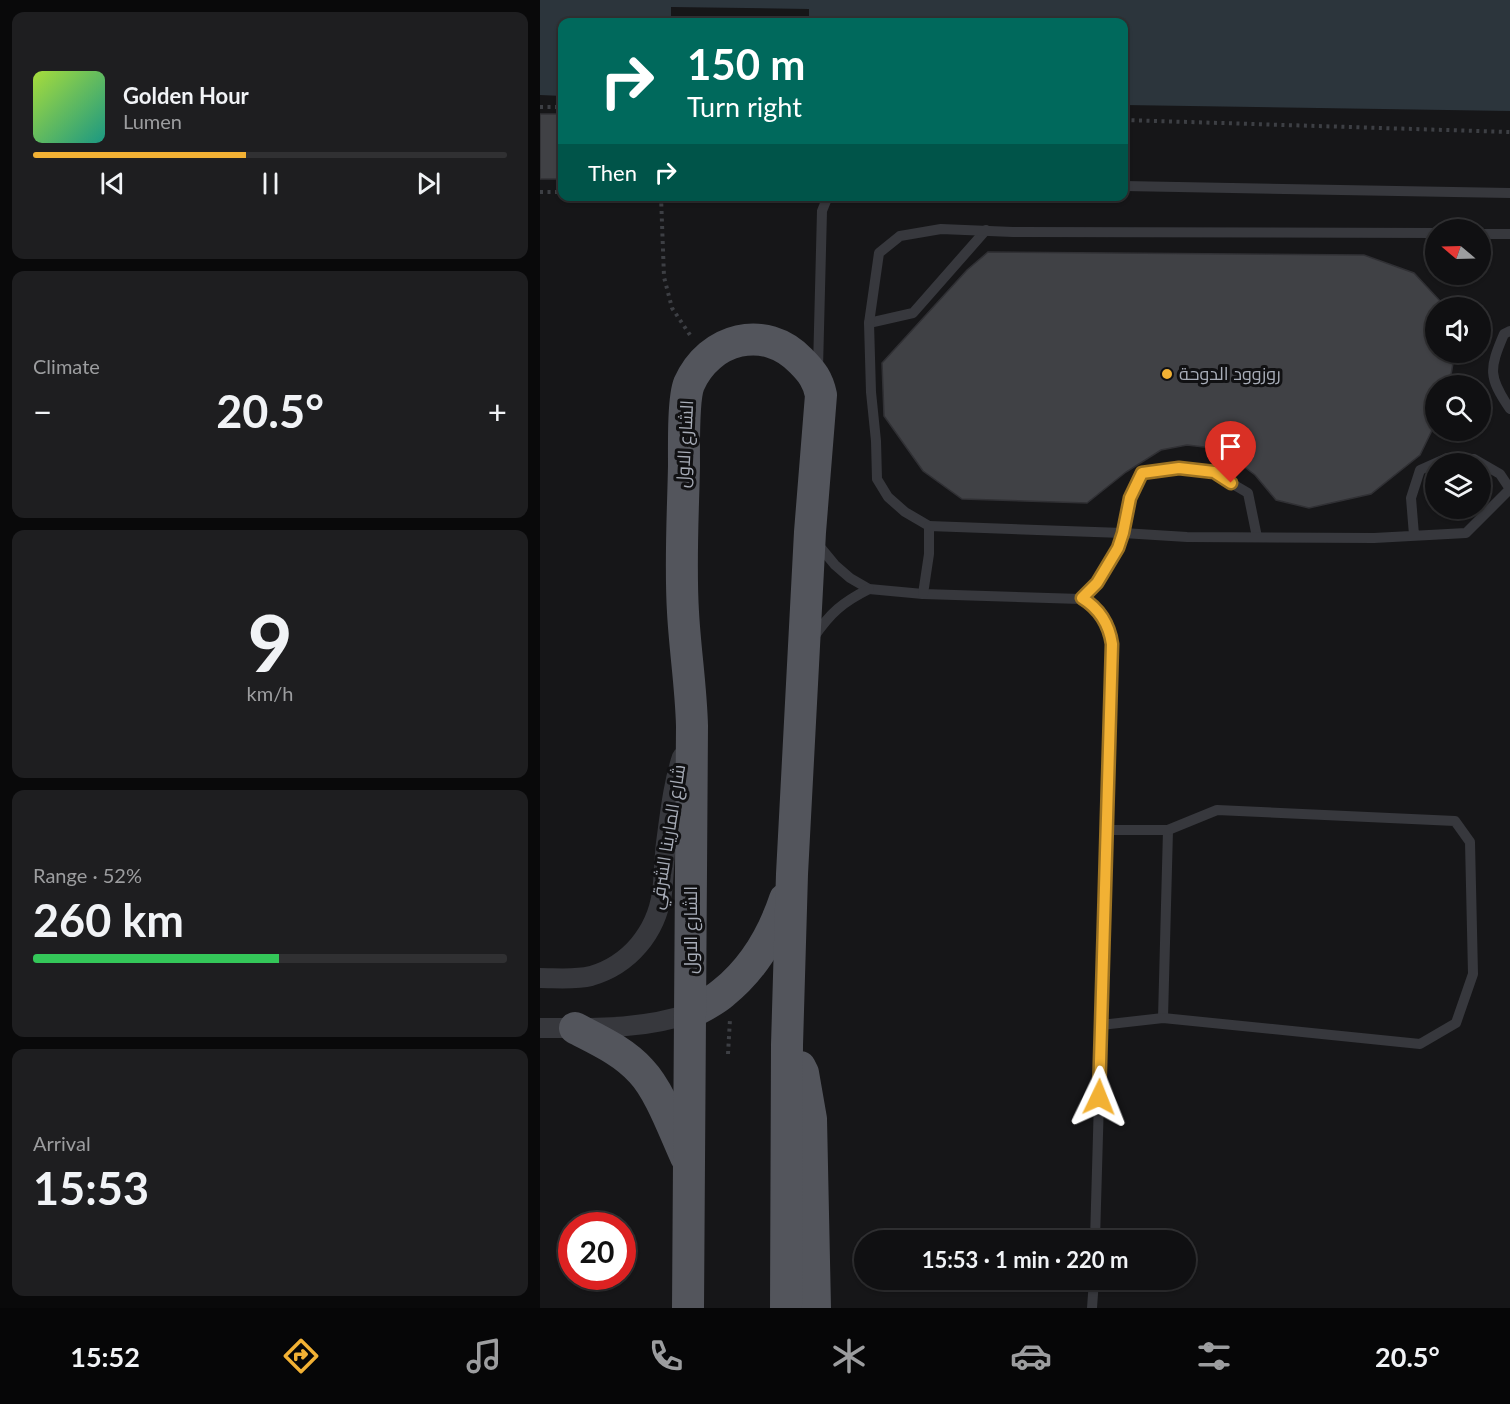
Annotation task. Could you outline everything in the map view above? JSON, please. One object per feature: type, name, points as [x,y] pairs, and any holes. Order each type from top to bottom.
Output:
[{"type":"main road","name":"الشارع الاول","points":[[688,1308],[692,726],[681,555],[684,429],[688,385],[705,359],[720,347],[749,339],[762,339],[779,344],[797,356],[818,380]]},
{"type":"main road","points":[[786,1308],[787,1045],[792,874],[810,532],[820,395],[818,380]]},
{"type":"main road","points":[[691,1013],[722,995],[755,961],[781,909],[792,874]]},
{"type":"main road","points":[[575,1028],[625,1056],[642,1072],[656,1095],[689,1164]]},
{"type":"main road","points":[[787,1045],[803,1073],[811,1119],[815,1308]]},
{"type":"street","name":"شارع المارينا الشرقي","points":[[540,978],[596,974],[612,968],[628,957],[644,940],[654,921],[662,896],[666,843],[678,769],[692,726]]},
{"type":"street","points":[[540,1028],[660,1022],[691,1013]]},
{"type":"lane","points":[[1128,186],[1510,193]]},
{"type":"lane","points":[[818,380],[822,211],[826,201]]},
{"type":"lane","points":[[1414,535],[1411,498],[1420,470],[1447,458],[1474,459],[1500,474],[1510,489],[1466,533],[1374,538],[1156,536],[929,526],[905,512],[888,497],[877,479],[869,323],[879,253],[900,236],[941,229],[1425,233]]},
{"type":"lane","points":[[869,323],[913,313],[986,231]]},
{"type":"lane","points":[[1491,234],[1510,234]]},
{"type":"lane","points":[[1510,331],[1504,334],[1493,360],[1495,385],[1510,409]]},
{"type":"lane","points":[[1082,598],[1105,572],[1118,548],[1130,498],[1142,473],[1179,468],[1214,472],[1248,493],[1257,537]]},
{"type":"lane","points":[[923,594],[929,554],[929,526]]},
{"type":"lane","points":[[810,532],[821,550],[835,565],[850,578],[869,589],[923,594],[1082,598],[1098,611],[1110,632],[1112,644],[1095,1230]]},
{"type":"lane","points":[[803,666],[811,641],[826,619],[845,601],[869,589]]},
{"type":"lane","points":[[1101,1025],[1163,1018],[1420,1044],[1456,1023],[1473,974],[1470,842],[1455,821],[1216,810],[1168,830],[1107,830]]},
{"type":"lane","points":[[1163,1018],[1168,830]]},
{"type":"lane","points":[[1093,1306],[1094,1290]]},
{"type":"path","points":[[540,107],[558,107]]},
{"type":"path","points":[[1128,120],[1510,132]]},
{"type":"path","points":[[540,192],[558,192]]},
{"type":"path","points":[[662,201],[664,277],[672,308],[693,340]]},
{"type":"shaded area","points":[[540,0],[1510,0],[1510,111],[1128,105],[1128,18],[558,18],[558,96],[540,95]]},
{"type":"pier","points":[[671,7],[809,9],[809,18],[671,18]]},
{"type":"building","points":[[540,114],[558,114],[558,179],[540,179]]},
{"type":"building","name":"روزوود الدوحة","points":[[988,252],[1364,255],[1414,273],[1436,297],[1425,297],[1425,363],[1453,363],[1451,375],[1425,375],[1427,441],[1420,455],[1371,494],[1309,508],[1276,500],[1255,475],[1221,449],[1187,445],[1161,450],[1126,472],[1087,503],[962,499],[923,471],[884,416],[882,363],[967,270]]},
{"type":"place","name":"روزوود الدوحة","points":[[1167,374]]},
{"type":"route","points":[[1099,1097],[1112,644],[1105,621],[1098,611],[1082,598],[1105,572],[1118,548],[1130,498],[1142,473],[1179,468],[1214,472],[1231,483]]}]
